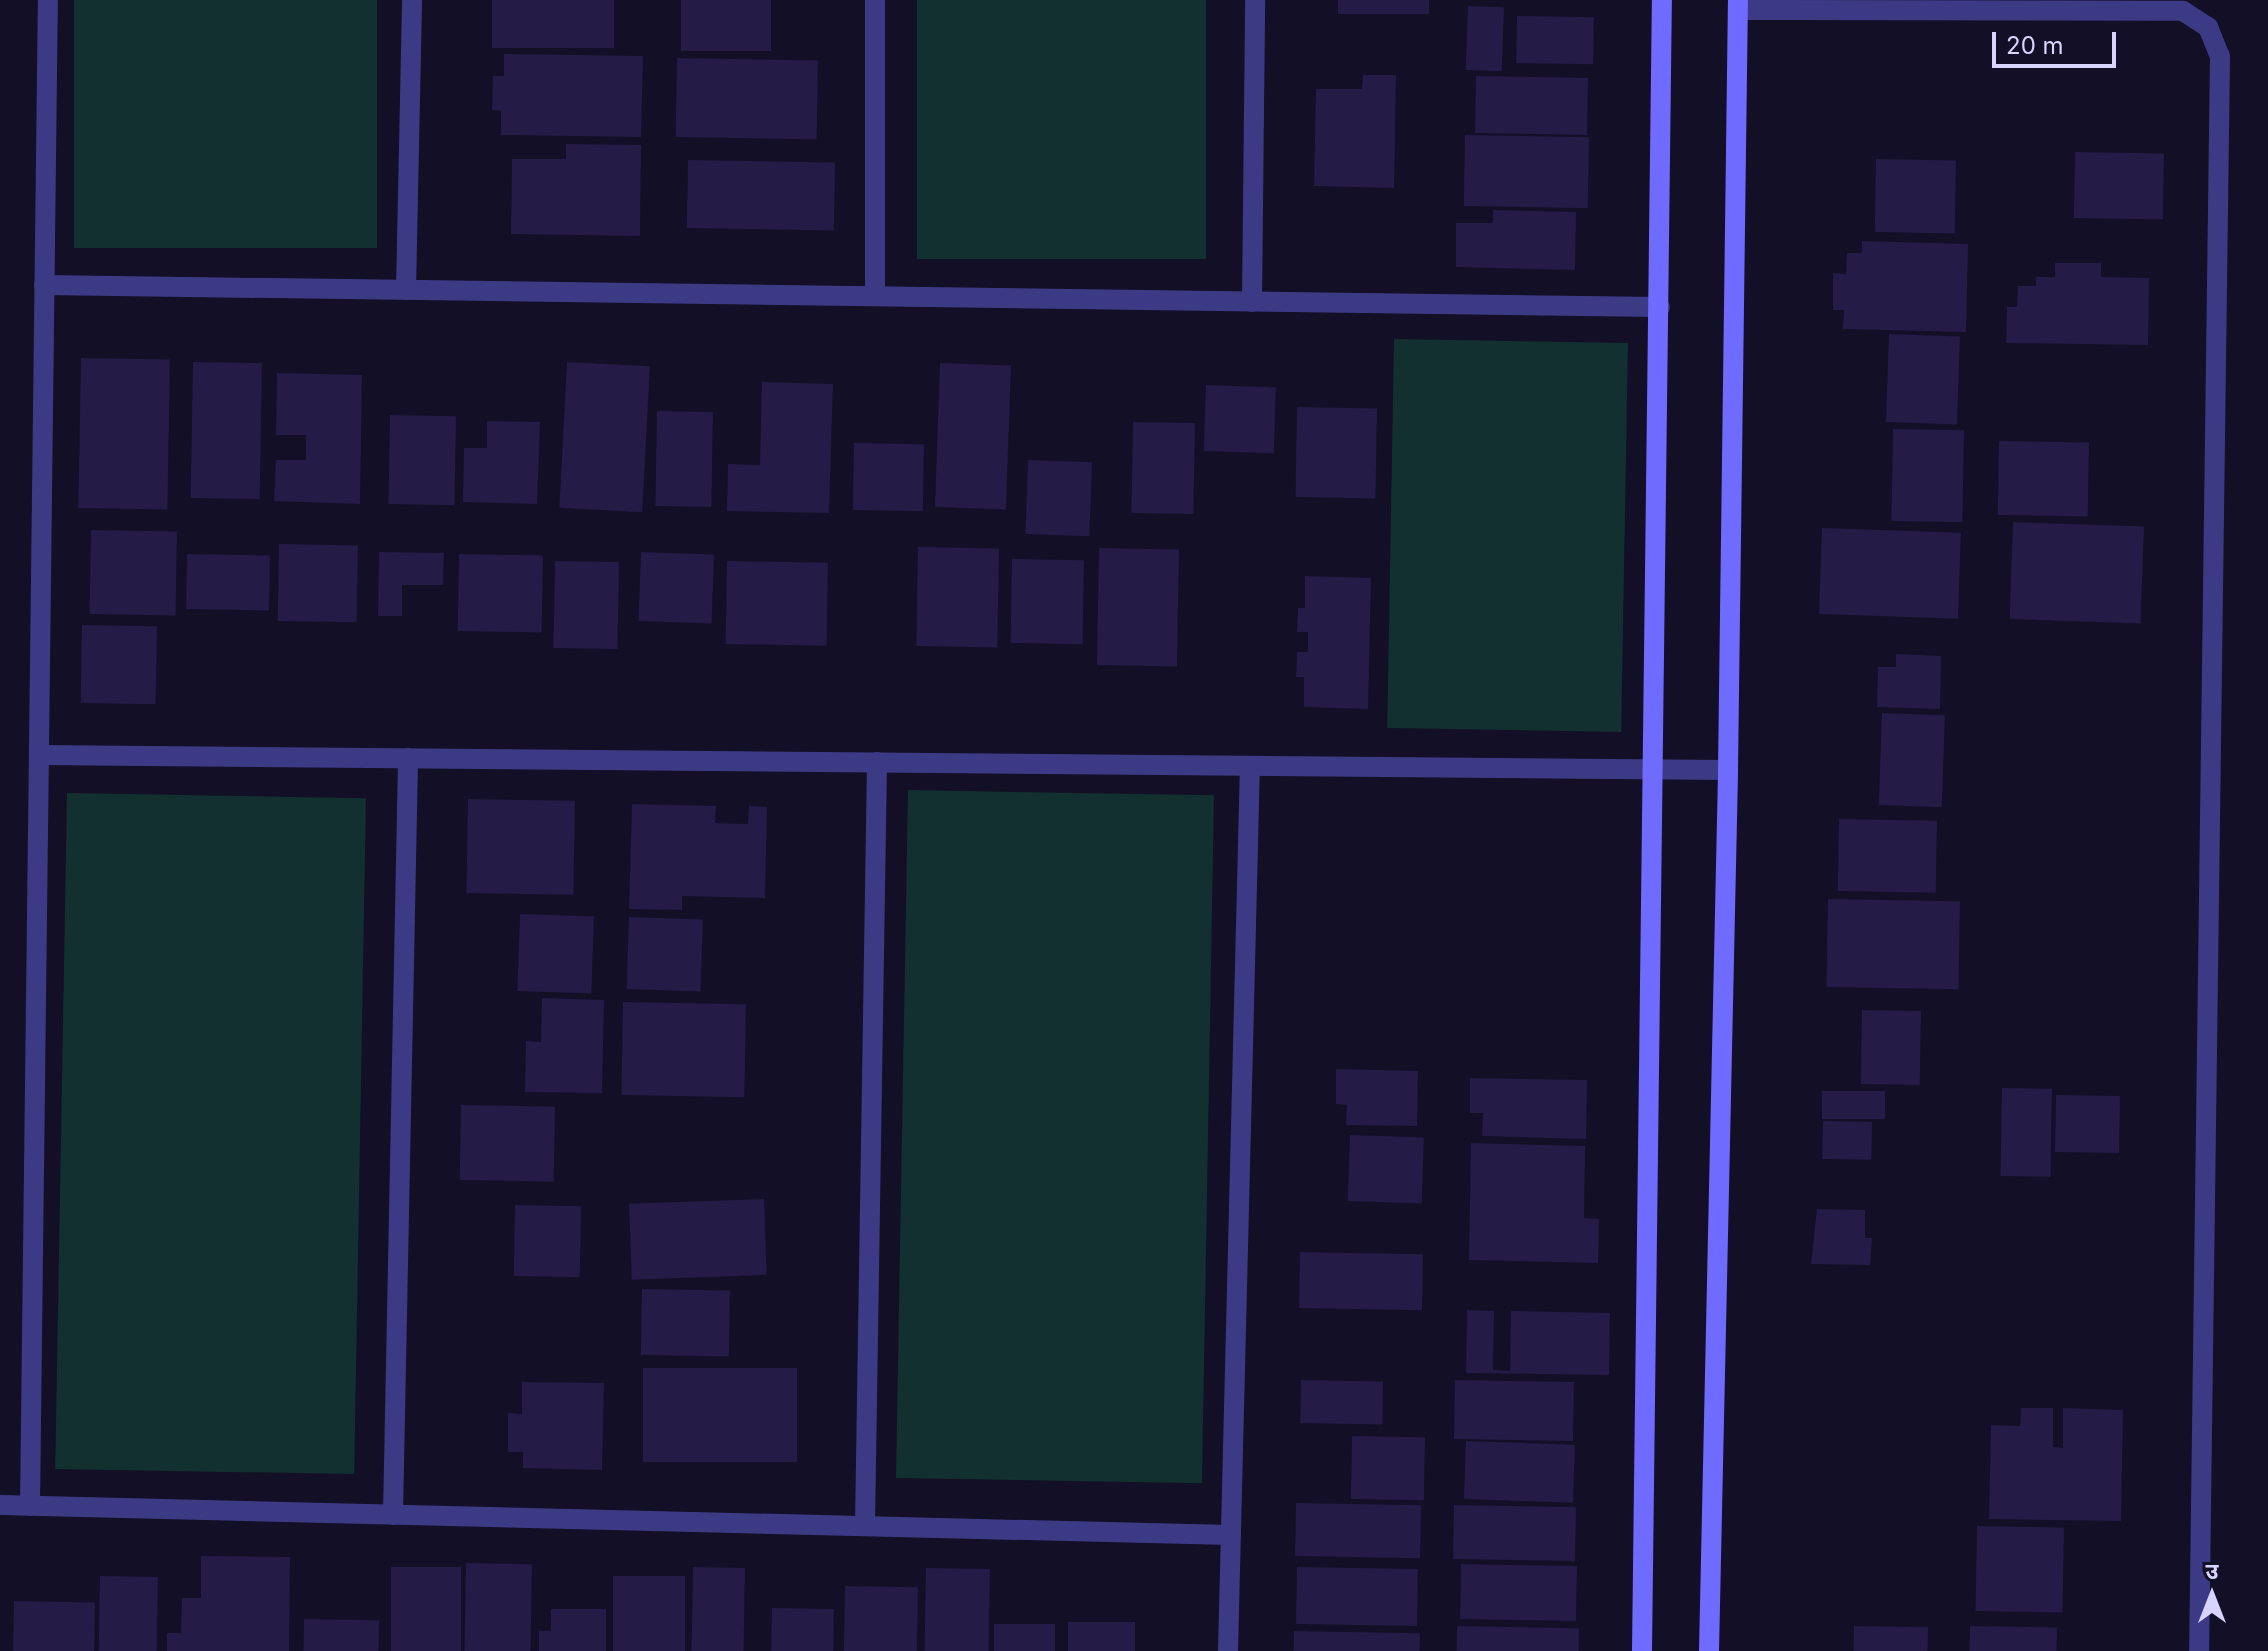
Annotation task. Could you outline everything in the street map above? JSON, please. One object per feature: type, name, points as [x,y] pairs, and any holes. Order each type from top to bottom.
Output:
[{"type":"street","points":[[30,1506],[48,0]]},
{"type":"street","points":[[406,290],[412,0]]},
{"type":"street","points":[[875,0],[875,296]]},
{"type":"street","points":[[1252,302],[1255,0]]},
{"type":"street","points":[[1642,1651],[1662,0]]},
{"type":"street","points":[[1709,1651],[1728,770],[1738,5],[2183,11],[2208,27],[2220,56],[2199,1651]]},
{"type":"street","points":[[44,285],[1660,307]]},
{"type":"street","points":[[39,755],[1728,770]]},
{"type":"street","points":[[393,1515],[408,758]]},
{"type":"street","points":[[865,1526],[877,762]]},
{"type":"street","points":[[1228,1651],[1250,766]]},
{"type":"street","points":[[0,1505],[1231,1535]]},
{"type":"green space","points":[[74,0],[377,0],[377,248],[74,248]]},
{"type":"green space","points":[[917,0],[1206,0],[1206,259],[917,259]]},
{"type":"green space","points":[[1394,339],[1628,343],[1621,732],[1387,728]]},
{"type":"green space","points":[[908,790],[1214,795],[1202,1483],[896,1478]]},
{"type":"green space","points":[[67,793],[366,798],[354,1474],[55,1469]]},
{"type":"building","points":[[492,0],[614,0],[614,48],[492,48]]},
{"type":"building","points":[[681,0],[771,0],[771,51],[681,51]]},
{"type":"building","points":[[1338,0],[1429,0],[1429,14],[1338,14]]},
{"type":"building","points":[[1468,6],[1504,7],[1502,71],[1466,70]]},
{"type":"building","points":[[1517,16],[1594,17],[1593,64],[1516,63]]},
{"type":"building","points":[[504,54],[643,56],[641,137],[501,135],[501,111],[492,110],[493,76],[504,76]]},
{"type":"building","points":[[677,58],[818,60],[817,139],[676,137]]},
{"type":"building","points":[[1363,75],[1396,75],[1394,188],[1314,186],[1316,89],[1362,89]]},
{"type":"building","points":[[1476,76],[1588,78],[1587,135],[1475,133]]},
{"type":"building","points":[[1465,135],[1589,137],[1588,208],[1464,206]]},
{"type":"building","points":[[566,144],[641,145],[640,236],[511,234],[512,159],[566,159]]},
{"type":"building","points":[[2075,152],[2164,154],[2163,220],[2074,218]]},
{"type":"building","points":[[1876,159],[1956,160],[1955,233],[1875,232]]},
{"type":"building","points":[[688,160],[835,163],[834,231],[687,228]]},
{"type":"building","points":[[1493,210],[1576,212],[1575,270],[1456,267],[1456,223],[1493,223]]},
{"type":"building","points":[[1862,241],[1968,244],[1966,332],[1843,329],[1844,310],[1833,310],[1833,273],[1846,274],[1847,253],[1862,253]]},
{"type":"building","points":[[2055,263],[2101,263],[2101,277],[2149,278],[2148,345],[2006,343],[2007,307],[2017,307],[2018,286],[2036,286],[2036,277],[2055,277]]},
{"type":"building","points":[[1889,334],[1960,336],[1957,424],[1886,422]]},
{"type":"building","points":[[81,358],[170,360],[167,510],[78,508]]},
{"type":"building","points":[[193,362],[262,363],[260,499],[191,498]]},
{"type":"building","points":[[567,362],[650,366],[642,512],[559,508]]},
{"type":"building","points":[[940,363],[1011,365],[1006,509],[935,507]]},
{"type":"building","points":[[277,373],[362,375],[360,504],[274,501],[276,460],[306,460],[306,435],[276,435]]},
{"type":"building","points":[[762,382],[833,384],[829,513],[727,511],[728,464],[760,465]]},
{"type":"building","points":[[1206,385],[1276,387],[1274,453],[1204,451]]},
{"type":"building","points":[[1297,407],[1377,408],[1375,498],[1295,497]]},
{"type":"building","points":[[657,411],[713,412],[711,507],[655,506]]},
{"type":"building","points":[[390,415],[456,416],[454,505],[388,504]]},
{"type":"building","points":[[487,421],[540,422],[537,504],[463,502],[464,448],[487,448]]},
{"type":"building","points":[[1133,422],[1195,423],[1193,514],[1131,513]]},
{"type":"building","points":[[1893,429],[1964,430],[1962,522],[1891,521]]},
{"type":"building","points":[[1999,441],[2089,443],[2088,517],[1998,515]]},
{"type":"building","points":[[854,443],[924,444],[923,511],[853,510]]},
{"type":"building","points":[[1028,460],[1092,462],[1089,536],[1025,534]]},
{"type":"building","points":[[2013,522],[2144,527],[2141,624],[2010,619]]},
{"type":"building","points":[[1822,528],[1961,533],[1958,619],[1819,614]]},
{"type":"building","points":[[91,530],[177,532],[176,615],[90,614]]},
{"type":"building","points":[[279,544],[358,545],[357,622],[278,621]]},
{"type":"building","points":[[918,547],[999,548],[997,647],[916,646]]},
{"type":"building","points":[[1099,548],[1179,549],[1177,666],[1097,665]]},
{"type":"building","points":[[379,552],[444,553],[443,585],[402,585],[402,616],[378,616]]},
{"type":"building","points":[[641,552],[714,555],[712,624],[639,621]]},
{"type":"building","points":[[187,554],[270,555],[269,610],[186,609]]},
{"type":"building","points":[[459,554],[543,555],[542,632],[458,631]]},
{"type":"building","points":[[1012,559],[1084,560],[1083,644],[1011,643]]},
{"type":"building","points":[[555,561],[619,562],[617,649],[553,648]]},
{"type":"building","points":[[727,561],[828,563],[827,646],[726,644]]},
{"type":"building","points":[[1305,576],[1371,578],[1368,709],[1304,707],[1304,677],[1296,677],[1297,652],[1308,652],[1308,632],[1297,632],[1298,608],[1305,608]]},
{"type":"building","points":[[82,625],[157,626],[156,704],[81,703]]},
{"type":"building","points":[[1896,654],[1941,656],[1940,709],[1877,707],[1878,667],[1896,667]]},
{"type":"building","points":[[1882,713],[1945,715],[1942,807],[1879,805]]},
{"type":"building","points":[[468,799],[575,801],[573,895],[466,893]]},
{"type":"building","points":[[632,804],[716,806],[715,823],[748,824],[749,806],[767,807],[765,898],[682,896],[682,910],[629,909]]},
{"type":"building","points":[[1839,819],[1937,821],[1936,893],[1838,891]]},
{"type":"building","points":[[1828,899],[1960,901],[1958,989],[1826,987]]},
{"type":"building","points":[[520,914],[594,917],[591,994],[517,991]]},
{"type":"building","points":[[629,917],[703,920],[700,992],[626,989]]},
{"type":"building","points":[[542,998],[604,1000],[602,1093],[525,1092],[526,1041],[541,1042]]},
{"type":"building","points":[[623,1002],[746,1004],[744,1097],[621,1095]]},
{"type":"building","points":[[1862,1010],[1921,1011],[1920,1085],[1861,1084]]},
{"type":"building","points":[[1336,1069],[1418,1071],[1417,1126],[1346,1125],[1347,1105],[1336,1104]]},
{"type":"building","points":[[1470,1078],[1587,1080],[1586,1139],[1482,1136],[1483,1113],[1470,1113]]},
{"type":"building","points":[[2002,1088],[2052,1089],[2050,1177],[2000,1176]]},
{"type":"building","points":[[1822,1091],[1885,1091],[1885,1119],[1822,1119]]},
{"type":"building","points":[[2056,1095],[2120,1096],[2119,1153],[2055,1152]]},
{"type":"building","points":[[461,1105],[555,1107],[554,1182],[460,1180]]},
{"type":"building","points":[[1823,1121],[1872,1122],[1871,1160],[1822,1159]]},
{"type":"building","points":[[1350,1135],[1424,1138],[1422,1204],[1348,1201]]},
{"type":"building","points":[[1471,1143],[1585,1146],[1584,1218],[1599,1219],[1598,1263],[1469,1260]]},
{"type":"building","points":[[764,1199],[767,1275],[632,1280],[629,1204]]},
{"type":"building","points":[[515,1205],[581,1206],[580,1277],[514,1276]]},
{"type":"building","points":[[1817,1209],[1865,1210],[1865,1238],[1872,1238],[1870,1265],[1811,1264]]},
{"type":"building","points":[[1300,1252],[1423,1254],[1422,1310],[1299,1308]]},
{"type":"building","points":[[642,1289],[730,1291],[729,1357],[641,1355]]},
{"type":"building","points":[[1467,1310],[1494,1311],[1493,1370],[1510,1371],[1511,1311],[1610,1313],[1609,1375],[1466,1373]]},
{"type":"building","points":[[643,1368],[797,1368],[797,1462],[643,1462]]},
{"type":"building","points":[[1301,1380],[1383,1381],[1382,1424],[1300,1423]]},
{"type":"building","points":[[1455,1380],[1574,1382],[1573,1441],[1454,1439]]},
{"type":"building","points":[[522,1382],[604,1383],[602,1470],[523,1468],[523,1452],[508,1452],[508,1413],[522,1414]]},
{"type":"building","points":[[2021,1408],[2053,1408],[2053,1447],[2063,1448],[2063,1408],[2123,1410],[2121,1521],[1989,1519],[1991,1425],[2020,1426]]},
{"type":"building","points":[[1352,1436],[1425,1437],[1424,1500],[1351,1499]]},
{"type":"building","points":[[1466,1441],[1575,1445],[1573,1503],[1464,1499]]},
{"type":"building","points":[[1296,1503],[1421,1505],[1420,1558],[1295,1556]]},
{"type":"building","points":[[1454,1505],[1576,1507],[1575,1561],[1453,1559]]},
{"type":"building","points":[[1977,1526],[2064,1528],[2063,1613],[1976,1611]]},
{"type":"building","points":[[201,1556],[290,1557],[289,1651],[167,1651],[167,1633],[181,1633],[182,1598],[201,1598]]},
{"type":"building","points":[[466,1563],[532,1564],[530,1651],[464,1651]]},
{"type":"building","points":[[1461,1564],[1577,1566],[1576,1621],[1460,1619]]},
{"type":"building","points":[[391,1567],[461,1567],[461,1651],[391,1651]]},
{"type":"building","points":[[693,1567],[745,1568],[744,1651],[692,1651]]},
{"type":"building","points":[[1297,1567],[1418,1569],[1417,1626],[1296,1624]]},
{"type":"building","points":[[926,1568],[990,1569],[989,1651],[925,1651]]},
{"type":"building","points":[[100,1576],[158,1577],[157,1651],[99,1651]]},
{"type":"building","points":[[613,1576],[685,1576],[685,1651],[613,1651]]},
{"type":"building","points":[[845,1586],[918,1587],[917,1651],[844,1651]]},
{"type":"building","points":[[14,1601],[95,1602],[94,1651],[13,1651]]},
{"type":"building","points":[[772,1608],[834,1609],[833,1651],[771,1651]]},
{"type":"building","points":[[551,1609],[606,1609],[606,1651],[539,1651],[539,1631],[551,1631]]},
{"type":"building","points":[[304,1619],[379,1620],[378,1651],[303,1651]]},
{"type":"building","points":[[1068,1622],[1135,1622],[1135,1651],[1068,1651]]},
{"type":"building","points":[[994,1624],[1055,1624],[1055,1651],[994,1651]]},
{"type":"building","points":[[1457,1626],[1579,1628],[1579,1651],[1457,1651]]},
{"type":"building","points":[[1854,1626],[1928,1627],[1928,1651],[1854,1651]]},
{"type":"building","points":[[1970,1626],[2057,1628],[2057,1651],[1970,1651]]},
{"type":"building","points":[[1294,1631],[1420,1633],[1420,1651],[1294,1651]]}]
